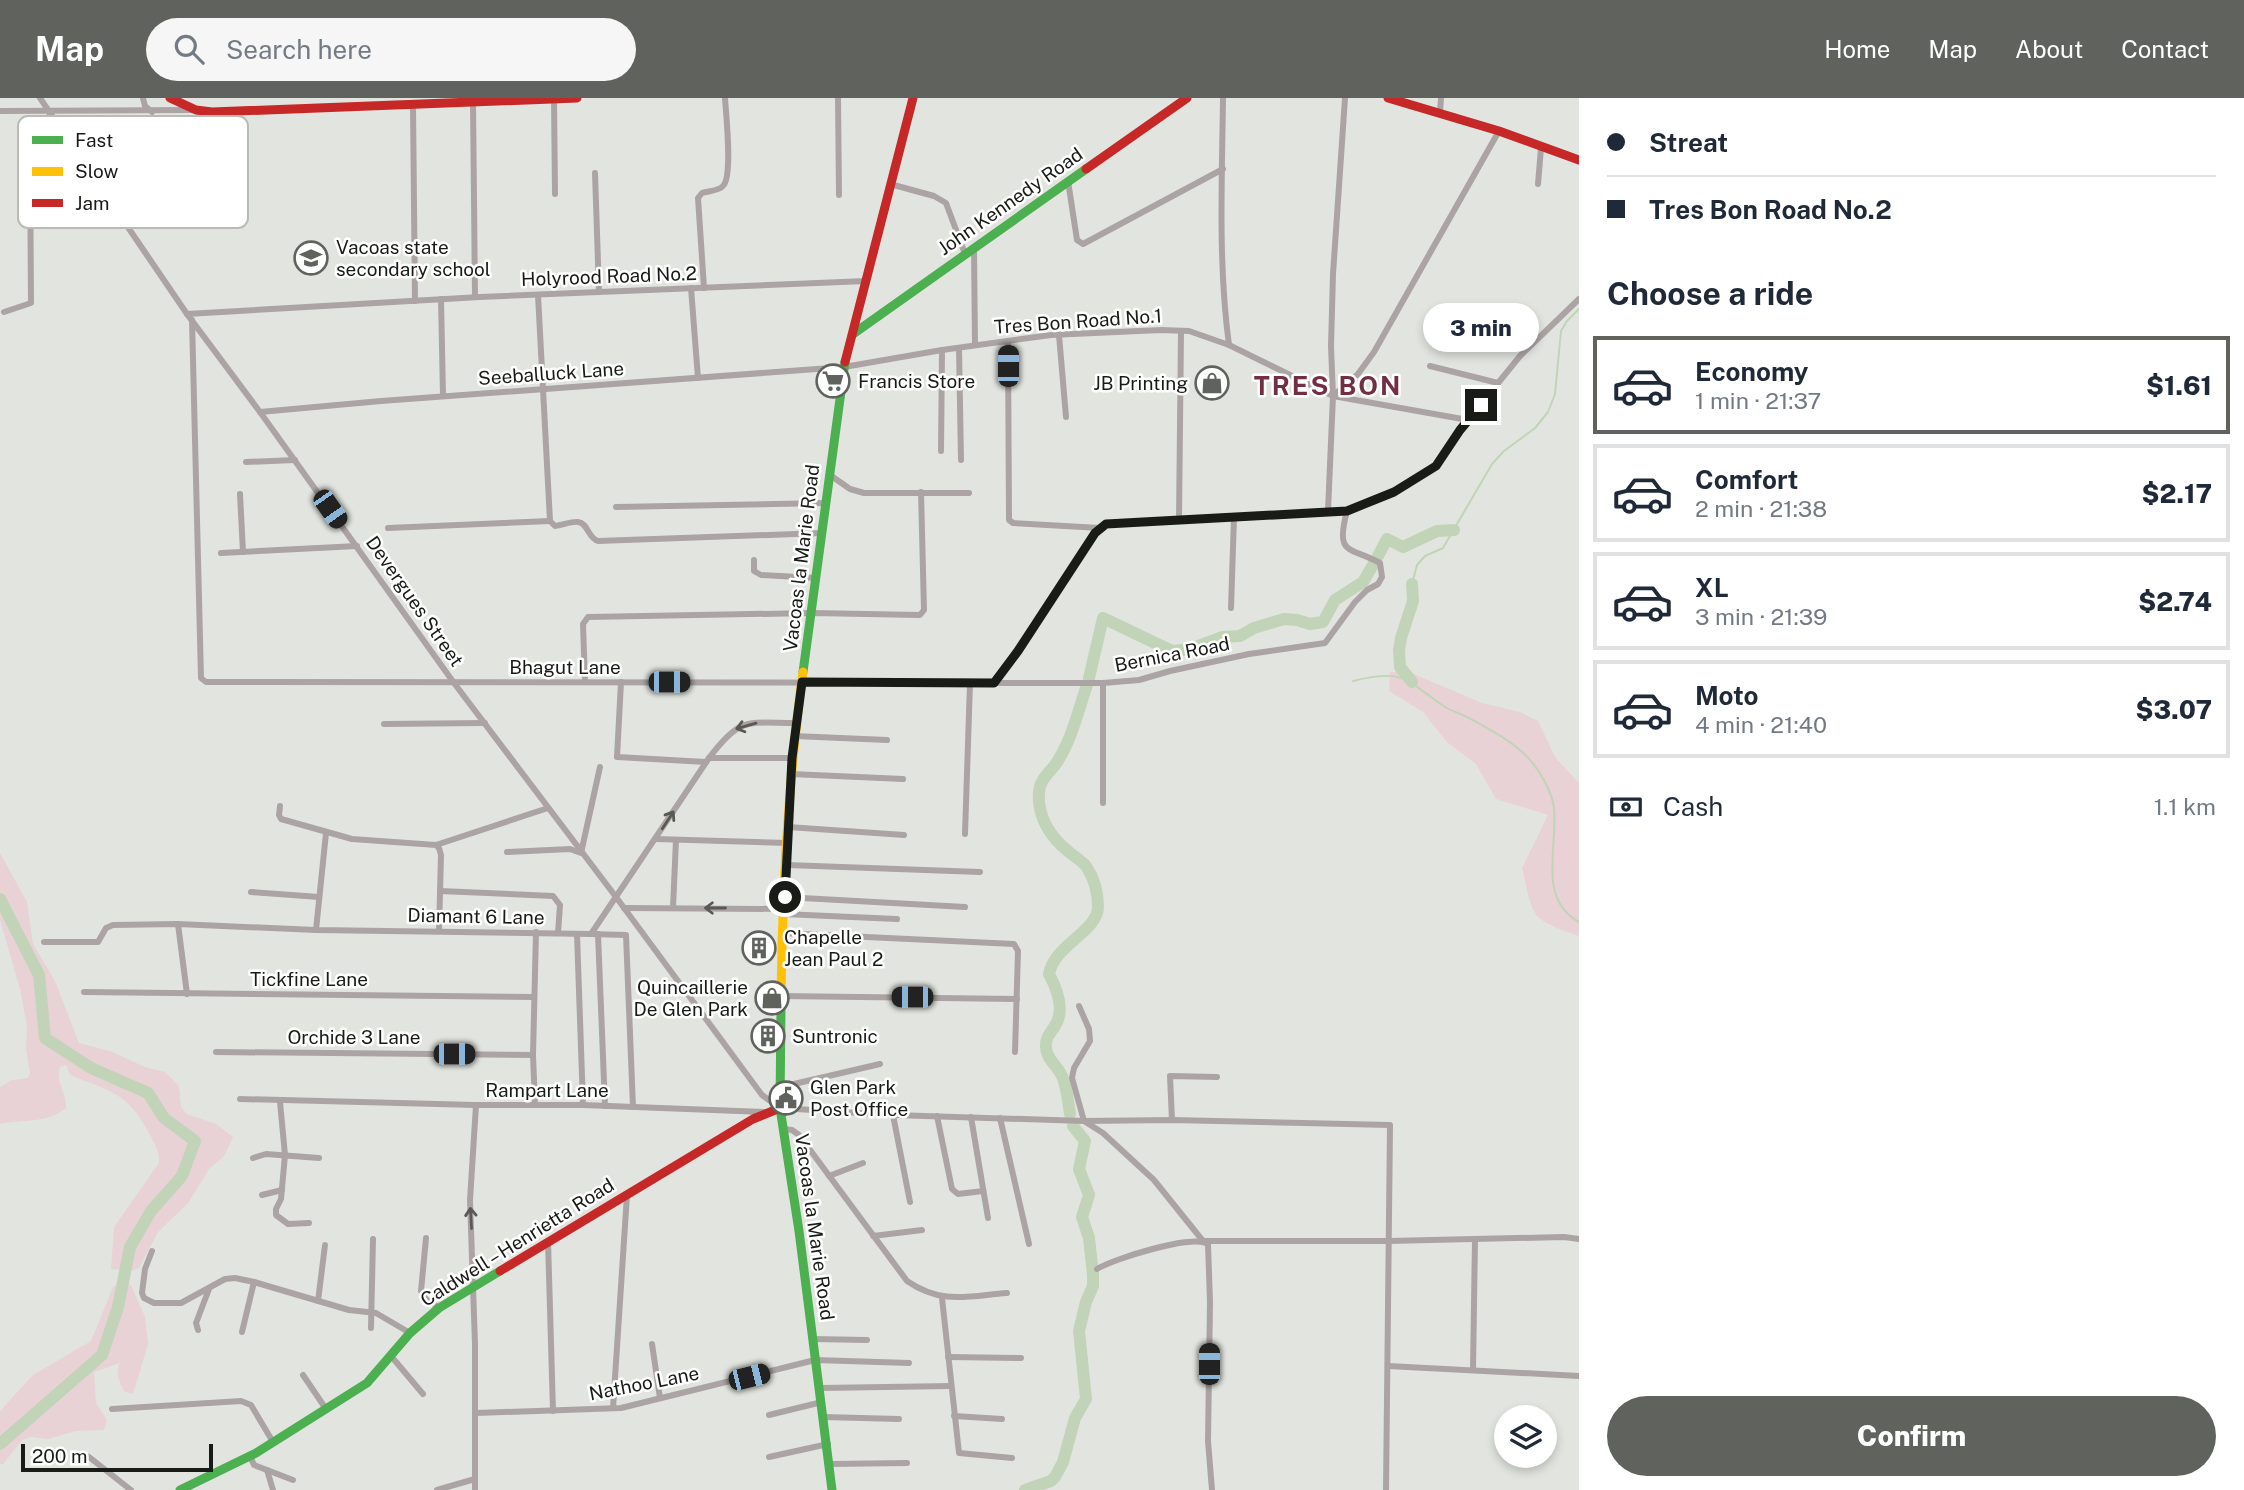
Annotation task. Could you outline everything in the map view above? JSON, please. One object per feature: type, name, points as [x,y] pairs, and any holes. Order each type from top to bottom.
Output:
[{"type":"main road","points":[[170,98],[195,110],[212,112],[360,102],[413,105],[429,101],[578,98]]},
{"type":"main road","name":"Vacoas la Marie Road","points":[[832,1490],[831,1464],[780,1108],[783,911],[794,736],[844,368],[913,98]]},
{"type":"main road","name":"John Kennedy Road","points":[[853,334],[1187,98]]},
{"type":"main road","points":[[1388,98],[1499,131],[1579,160]]},
{"type":"main road","name":"Caldwell – Henrietta Road","points":[[180,1490],[250,1456],[367,1383],[411,1333],[439,1308],[753,1119],[780,1108]]},
{"type":"street","name":"Devergues Street","points":[[40,98],[53,116]]},
{"type":"street","points":[[144,98],[145,106],[152,112]]},
{"type":"street","points":[[704,288],[698,198],[702,193],[721,189],[725,184],[728,171],[725,98]]},
{"type":"street","points":[[838,98],[839,195]]},
{"type":"street","points":[[1223,98],[1222,259],[1229,345]]},
{"type":"street","points":[[1328,511],[1333,396],[1333,274],[1345,98]]},
{"type":"street","points":[[1440,112],[1441,98]]},
{"type":"street","points":[[554,99],[555,194]]},
{"type":"street","points":[[473,102],[475,297]]},
{"type":"street","points":[[413,105],[415,301]]},
{"type":"street","points":[[0,111],[195,110]]},
{"type":"street","points":[[48,116],[50,111]]},
{"type":"street","points":[[1333,396],[1358,374],[1374,352],[1499,131]]},
{"type":"street","points":[[1538,184],[1541,148]]},
{"type":"street","points":[[1068,181],[1077,240],[1083,244],[1223,169]]},
{"type":"street","points":[[595,173],[599,292]]},
{"type":"street","points":[[890,184],[934,196],[946,203],[965,254]]},
{"type":"street","points":[[4,312],[31,303],[30,228]]},
{"type":"street","name":"Devergues Street","points":[[127,228],[454,683],[762,1095],[780,1108]]},
{"type":"street","points":[[974,248],[975,345]]},
{"type":"street","name":"Holyrood Road No.2","points":[[187,314],[475,297],[866,281]]},
{"type":"street","points":[[691,288],[698,378]]},
{"type":"street","points":[[538,295],[550,521],[555,526],[581,523],[590,537],[598,541],[822,533]]},
{"type":"street","points":[[441,299],[443,396]]},
{"type":"street","points":[[994,683],[1100,528],[1106,524],[1347,511],[1394,492],[1436,466],[1468,420],[1525,351],[1579,299]]},
{"type":"street","name":"Bhagut Lane","points":[[192,320],[203,681],[802,682]]},
{"type":"street","name":"Tres Bon Road No.1","points":[[844,368],[942,350],[1059,335],[1134,330],[1181,331],[1229,345],[1333,396],[1468,420]]},
{"type":"street","points":[[1179,519],[1181,331]]},
{"type":"street","points":[[1059,335],[1066,417]]},
{"type":"street","points":[[1008,341],[1008,516],[1013,523],[1100,528]]},
{"type":"street","points":[[959,348],[961,460]]},
{"type":"street","points":[[941,451],[942,350]]},
{"type":"street","points":[[1430,366],[1498,383]]},
{"type":"street","name":"Seeballuck Lane","points":[[260,412],[443,396],[844,368]]},
{"type":"street","points":[[246,462],[295,460]]},
{"type":"street","points":[[830,475],[850,489],[864,493],[969,493]]},
{"type":"street","points":[[585,682],[583,624],[588,617],[922,613],[920,492]]},
{"type":"street","points":[[240,494],[243,552]]},
{"type":"street","points":[[616,507],[826,503]]},
{"type":"street","name":"Bernica Road","points":[[802,682],[1103,683],[1139,680],[1249,654],[1325,643],[1355,602],[1378,584],[1382,577],[1380,563],[1351,552],[1344,545],[1343,526],[1347,511]]},
{"type":"street","points":[[1231,608],[1234,517]]},
{"type":"street","points":[[388,528],[550,521]]},
{"type":"street","points":[[221,553],[357,546]]},
{"type":"street","points":[[754,560],[754,571],[761,575],[816,578]]},
{"type":"street","points":[[621,682],[617,757],[708,760],[792,758]]},
{"type":"street","points":[[965,834],[970,683]]},
{"type":"street","points":[[1103,683],[1103,803]]},
{"type":"street","points":[[384,724],[485,723]]},
{"type":"street","points":[[605,1106],[595,934],[616,897],[708,760],[731,731],[748,723],[796,723]]},
{"type":"street","points":[[794,736],[887,740]]},
{"type":"street","points":[[507,852],[570,849],[581,853],[600,767]]},
{"type":"street","points":[[791,774],[903,779]]},
{"type":"street","points":[[280,806],[281,819],[326,832],[369,841],[436,845],[548,808]]},
{"type":"street","points":[[788,827],[904,835]]},
{"type":"street","points":[[316,930],[326,832]]},
{"type":"street","points":[[656,839],[787,843]]},
{"type":"street","points":[[673,908],[676,840]]},
{"type":"street","points":[[436,845],[441,855],[439,931]]},
{"type":"street","points":[[787,865],[980,872]]},
{"type":"street","points":[[440,891],[553,896],[560,905],[558,933]]},
{"type":"street","points":[[251,892],[320,897]]},
{"type":"street","points":[[785,897],[965,907]]},
{"type":"street","points":[[624,908],[783,911],[897,919]]},
{"type":"street","points":[[178,924],[187,994]]},
{"type":"street","name":"Diamant 6 Lane","points":[[44,942],[98,942],[106,928],[113,925],[178,924],[316,930],[643,934]]},
{"type":"street","points":[[535,1104],[533,1055],[536,932]]},
{"type":"street","points":[[782,933],[1016,945],[1015,1052]]},
{"type":"street","points":[[577,934],[583,1105]]},
{"type":"street","points":[[626,934],[633,1107]]},
{"type":"street","name":"Tickfine Lane","points":[[84,992],[534,997]]},
{"type":"street","points":[[780,996],[1017,999]]},
{"type":"street","points":[[1079,1006],[1089,1030],[1090,1041],[1074,1068],[1072,1078],[1084,1121],[1102,1133],[1154,1180],[1208,1244],[1208,1441],[1212,1490]]},
{"type":"street","name":"Orchide 3 Lane","points":[[216,1052],[533,1055]]},
{"type":"street","points":[[781,1087],[880,1063]]},
{"type":"street","points":[[1172,1120],[1170,1076],[1217,1077]]},
{"type":"street","name":"Rampart Lane","points":[[240,1100],[583,1105],[769,1112]]},
{"type":"street","points":[[280,1102],[285,1155],[282,1190],[276,1216],[288,1224],[309,1223]]},
{"type":"street","points":[[475,1490],[474,1287],[470,1200],[476,1105]]},
{"type":"street","points":[[780,1108],[893,1115],[1084,1121],[1172,1120],[1390,1125],[1386,1490]]},
{"type":"street","points":[[893,1115],[910,1202]]},
{"type":"street","points":[[937,1116],[952,1189],[958,1194],[983,1191]]},
{"type":"street","points":[[971,1117],[988,1218]]},
{"type":"street","points":[[1000,1118],[1029,1244]]},
{"type":"street","points":[[784,1129],[799,1135],[907,1281],[942,1298],[1007,1293]]},
{"type":"street","points":[[253,1158],[266,1154],[319,1158]]},
{"type":"street","points":[[829,1176],[863,1163]]},
{"type":"street","points":[[262,1195],[282,1190]]},
{"type":"street","points":[[613,1408],[626,1195]]},
{"type":"street","points":[[873,1236],[922,1230]]},
{"type":"street","points":[[426,1238],[421,1291],[426,1299],[439,1308]]},
{"type":"street","points":[[371,1328],[373,1239]]},
{"type":"street","points":[[1473,1370],[1475,1239]]},
{"type":"street","points":[[1097,1269],[1156,1248],[1203,1241],[1579,1239]]},
{"type":"street","points":[[548,1241],[553,1411]]},
{"type":"street","points":[[318,1301],[325,1245]]},
{"type":"street","points":[[152,1251],[142,1288],[144,1298],[160,1304],[181,1303],[229,1278],[254,1282],[349,1310],[372,1312],[411,1333]]},
{"type":"street","points":[[242,1332],[254,1282]]},
{"type":"street","points":[[198,1330],[196,1323],[209,1289]]},
{"type":"street","points":[[942,1298],[957,1448],[962,1455],[1012,1458]]},
{"type":"street","points":[[813,1339],[867,1340]]},
{"type":"street","points":[[652,1344],[660,1398]]},
{"type":"street","points":[[391,1356],[423,1394]]},
{"type":"street","points":[[948,1357],[1021,1358]]},
{"type":"street","name":"Nathoo Lane","points":[[475,1413],[613,1408],[815,1360],[909,1363]]},
{"type":"street","points":[[1388,1366],[1579,1376]]},
{"type":"street","points":[[303,1375],[326,1409]]},
{"type":"street","points":[[820,1388],[951,1386]]},
{"type":"street","points":[[112,1409],[242,1401],[251,1405],[273,1442]]},
{"type":"street","points":[[769,1415],[822,1402]]},
{"type":"street","points":[[954,1416],[1002,1419]]},
{"type":"street","points":[[824,1417],[899,1419]]},
{"type":"street","points":[[769,1457],[828,1444]]},
{"type":"street","points":[[250,1456],[254,1465],[293,1480]]},
{"type":"street","points":[[89,1457],[131,1490]]},
{"type":"street","points":[[831,1464],[907,1463]]},
{"type":"street","points":[[267,1470],[273,1490]]},
{"type":"street","points":[[437,1490],[475,1479]]},
{"type":"shaded area","points":[[1390,672],[1409,672],[1482,703],[1520,712],[1538,721],[1555,757],[1579,783],[1579,936],[1542,920],[1536,914],[1529,898],[1522,868],[1548,815],[1496,799],[1476,764],[1447,742],[1423,712],[1389,691]]},
{"type":"shaded area","points":[[0,853],[27,902],[33,944],[55,981],[79,1043],[110,1051],[145,1067],[165,1072],[179,1086],[181,1107],[187,1114],[216,1124],[233,1137],[224,1156],[209,1169],[188,1203],[158,1232],[139,1268],[131,1271],[111,1269],[114,1227],[159,1163],[153,1140],[133,1109],[107,1090],[70,1075],[66,1065],[60,1067],[59,1072],[66,1108],[43,1119],[0,1124],[0,1087],[12,1080],[28,1078],[30,1073],[26,1049],[27,1026],[20,989],[0,920]]},
{"type":"shaded area","points":[[122,1282],[131,1285],[145,1317],[148,1344],[133,1394],[124,1391],[121,1384],[118,1373],[120,1363],[94,1372],[96,1403],[107,1420],[104,1430],[76,1431],[48,1439],[30,1437],[22,1440],[3,1464],[0,1464],[0,1411],[33,1375],[91,1341],[113,1287]]},
{"type":"waterway","points":[[1412,584],[1417,565],[1425,556],[1443,548],[1492,464],[1504,451],[1535,428],[1548,412],[1555,394],[1561,331],[1579,309]]},
{"type":"waterway","points":[[1378,556],[1387,539],[1403,547],[1437,531],[1454,530]]},
{"type":"waterway","points":[[1089,678],[1103,618],[1172,651],[1190,649],[1222,637],[1240,636],[1254,628],[1284,619],[1310,624],[1323,622],[1335,600],[1363,582],[1373,565]]},
{"type":"waterway","points":[[1412,584],[1413,601],[1399,650],[1400,667],[1412,682]]},
{"type":"waterway","points":[[1353,681],[1384,676],[1403,679],[1445,707],[1502,737],[1525,754],[1542,777],[1553,802],[1552,871],[1558,900],[1566,912],[1579,922]]},
{"type":"waterway","points":[[1070,1114],[1064,1080],[1046,1051],[1047,1040],[1060,1010],[1049,974],[1059,955],[1091,924],[1096,916],[1098,901],[1086,866],[1062,846],[1046,826],[1040,810],[1039,792],[1065,747],[1087,685]]},
{"type":"waterway","points":[[0,899],[39,975],[45,1038],[91,1068],[148,1093],[164,1118],[195,1141],[182,1176],[151,1211],[130,1247],[118,1307],[102,1355],[0,1444]]},
{"type":"waterway","points":[[1025,1490],[1055,1477],[1063,1462],[1075,1418],[1086,1399],[1079,1331],[1093,1286],[1093,1275],[1089,1238],[1082,1217],[1089,1195],[1079,1169],[1085,1141],[1073,1126]]},
{"type":"traffic: fast","points":[[853,334],[1086,169]]},
{"type":"traffic: fast","points":[[803,672],[845,362]]},
{"type":"traffic: fast","points":[[781,1006],[780,1108],[799,1231],[832,1490]]},
{"type":"traffic: fast","points":[[180,1490],[256,1453],[367,1383],[410,1333],[439,1308],[500,1271]]},
{"type":"traffic: slow","points":[[781,1006],[787,839],[803,672]]},
{"type":"traffic: jam","points":[[170,98],[196,110],[212,112],[577,98]]},
{"type":"traffic: jam","points":[[845,362],[913,98]]},
{"type":"traffic: jam","points":[[1086,169],[1187,98]]},
{"type":"traffic: jam","points":[[1388,98],[1499,131],[1579,160]]},
{"type":"traffic: jam","points":[[500,1271],[753,1119],[780,1108]]},
{"type":"place","name":"Vacoas state secondary school","points":[[311,258]]},
{"type":"place","name":"Francis Store","points":[[833,381]]},
{"type":"place","name":"JB Printing","points":[[1212,383]]},
{"type":"place","name":"Chapelle Jean Paul 2","points":[[759,948]]},
{"type":"place","name":"Quincaillerie De Glen Park","points":[[772,998]]},
{"type":"place","name":"Suntronic","points":[[768,1036]]},
{"type":"place","name":"Glen Park Post Office","points":[[786,1098]]},
{"type":"district","name":"TRES BON","points":[[1328,386]]},
{"type":"route","points":[[785,897],[792,758],[802,682],[994,683],[1095,533],[1106,524],[1347,511],[1394,492],[1426,474],[1436,466],[1481,405]]}]
